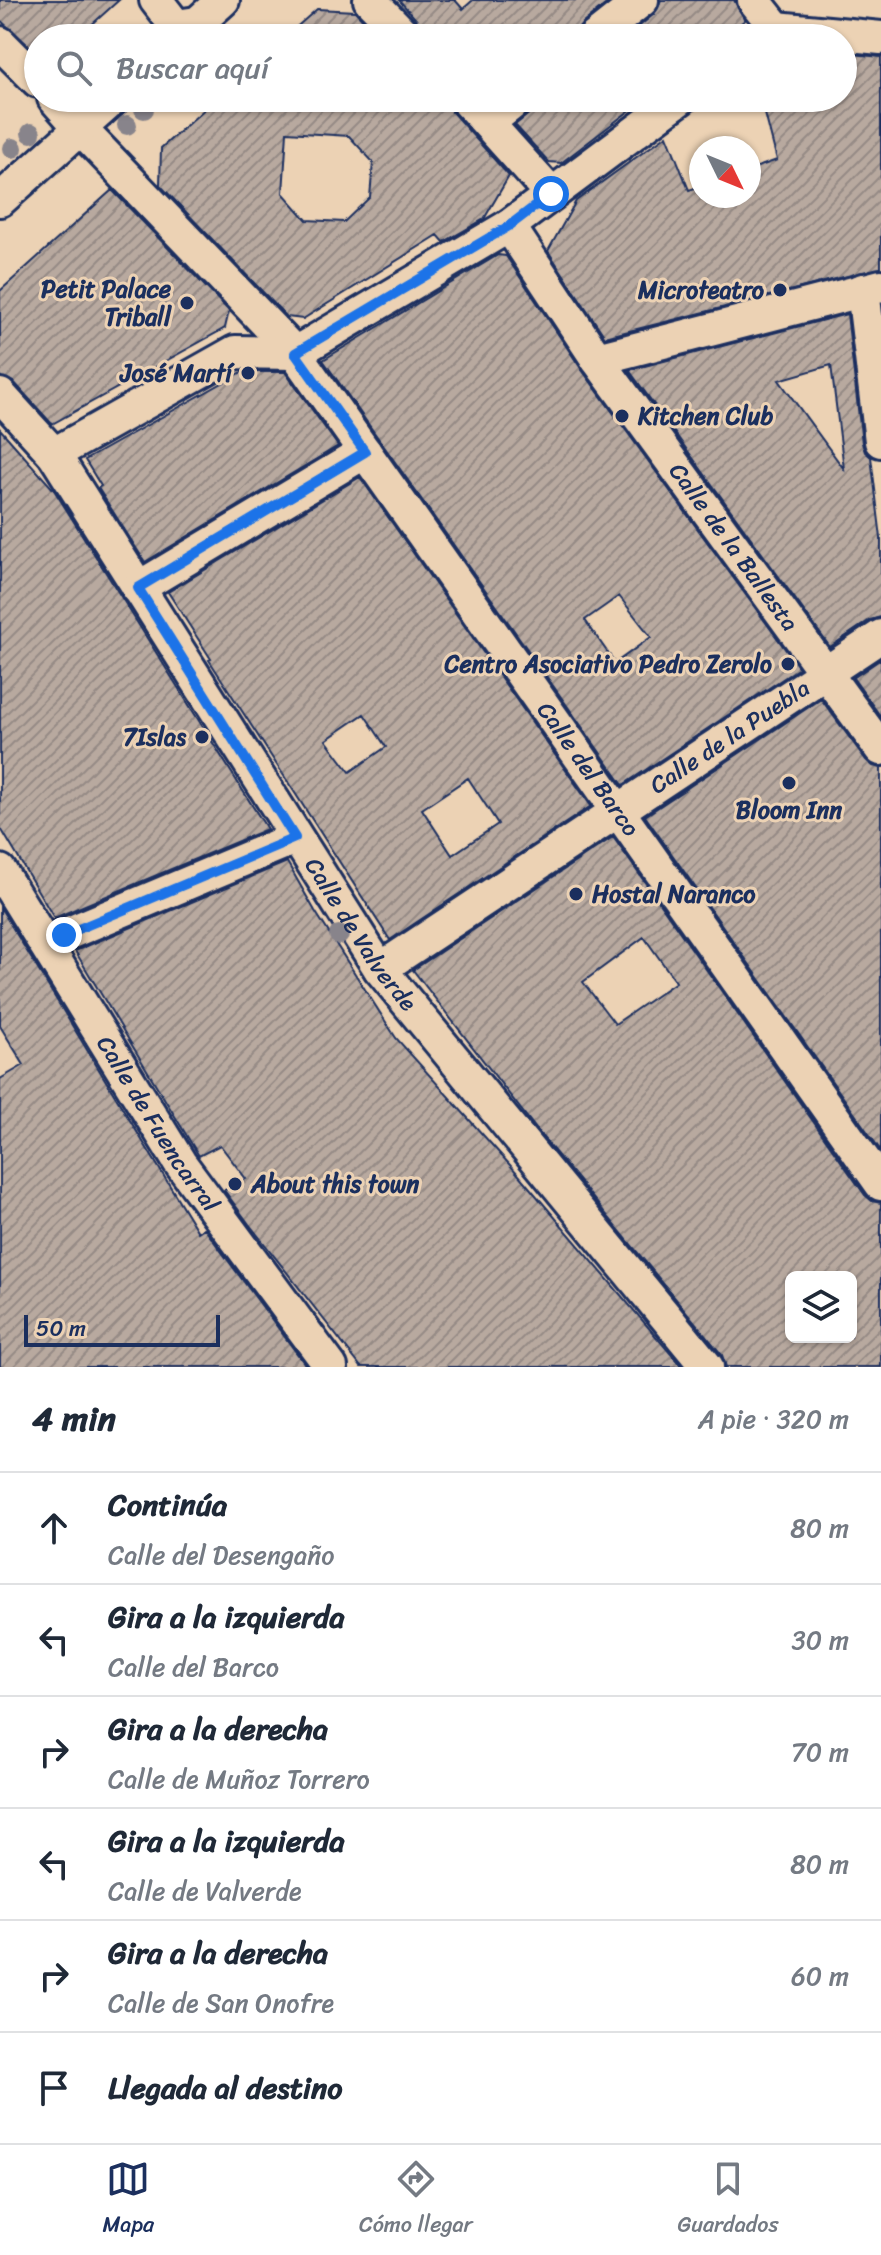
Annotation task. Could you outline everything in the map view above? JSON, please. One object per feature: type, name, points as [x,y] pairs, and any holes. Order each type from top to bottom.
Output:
[{"type":"street","points":[[156,0],[174,24]]},
{"type":"street","points":[[197,24],[223,0]]},
{"type":"street","points":[[370,0],[393,24]]},
{"type":"street","points":[[612,24],[642,0]]},
{"type":"street","points":[[754,0],[765,24]]},
{"type":"street","points":[[857,37],[881,38]]},
{"type":"street","points":[[0,43],[24,67]]},
{"type":"street","name":"Calle del Barco","points":[[66,112],[295,353],[881,1184]]},
{"type":"street","points":[[0,200],[98,112]]},
{"type":"street","points":[[479,112],[551,194]]},
{"type":"street","points":[[489,122],[502,112]]},
{"type":"street","points":[[54,454],[235,352],[295,353],[509,226],[662,112]]},
{"type":"street","name":"Calle de la Ballesta","points":[[509,226],[597,359],[881,749]]},
{"type":"street","points":[[597,359],[872,288],[881,441]]},
{"type":"street","name":"Calle de Valverde","points":[[0,395],[54,454],[380,969],[707,1367]]},
{"type":"street","points":[[138,588],[365,452]]},
{"type":"street","name":"Calle de la Puebla","points":[[380,969],[881,636]]},
{"type":"street","points":[[45,943],[295,838]]},
{"type":"street","name":"Calle de Fuencarral","points":[[2,879],[45,943],[180,1163],[331,1367]]},
{"type":"building","points":[[0,0],[119,0],[92,24],[24,24],[24,41],[0,20]]},
{"type":"building","points":[[399,0],[455,0],[463,9],[473,0],[611,0],[582,24],[420,24]]},
{"type":"building","points":[[661,0],[734,0],[745,20],[740,24],[642,24],[654,14]]},
{"type":"building","points":[[317,9],[355,11],[367,24],[300,24]]},
{"type":"building","points":[[857,54],[881,57],[881,268],[605,337],[548,251],[576,201],[667,135],[689,190],[689,208],[761,208],[761,166],[777,160],[765,112],[857,112]]},
{"type":"building","points":[[201,112],[452,112],[509,176],[484,219],[444,242],[438,235],[303,319],[287,317],[160,185],[161,148]],"holes":[[[287,132],[349,136],[373,162],[370,197],[344,222],[307,220],[283,193]]]},
{"type":"building","points":[[531,112],[628,112],[561,163],[549,162],[515,125]]},
{"type":"building","points":[[112,190],[229,311],[225,328],[52,424],[14,382],[0,377],[0,291]]},
{"type":"building","points":[[498,255],[506,256],[582,370],[799,668],[623,785],[323,360]],"holes":[[[619,596],[651,637],[615,663],[585,620]]]},
{"type":"building","points":[[847,314],[862,443],[871,457],[881,538],[881,617],[870,620],[830,647],[629,370]],"holes":[[[831,365],[844,469],[779,380]]]},
{"type":"building","points":[[242,372],[285,372],[338,446],[145,562],[98,488],[101,486],[85,460]]},
{"type":"building","points":[[0,429],[54,490],[267,829],[54,918],[0,827]]},
{"type":"building","points":[[360,477],[591,806],[390,940],[168,592]],"holes":[[[364,714],[386,747],[350,772],[326,740]],[[468,778],[498,824],[452,855],[422,809]]]},
{"type":"building","points":[[881,659],[881,717],[853,678]]},
{"type":"building","points":[[821,699],[866,760],[881,768],[881,1151],[645,816]]},
{"type":"building","points":[[613,837],[865,1195],[881,1203],[881,1367],[726,1367],[722,1355],[540,1134],[413,970]],"holes":[[[644,937],[676,982],[615,1024],[583,982]]]},
{"type":"building","points":[[287,862],[396,1038],[518,1174],[682,1367],[361,1367],[249,1224],[224,1190],[246,1179],[220,1145],[199,1156],[75,951]]},
{"type":"building","points":[[0,907],[198,1232],[204,1228],[307,1367],[0,1367],[0,1079],[24,1065],[0,1026]]},
{"type":"place","name":"Microteatro","points":[[780,290]]},
{"type":"place","name":"Petit Palace Triball","points":[[187,303]]},
{"type":"place","name":"José Martí","points":[[248,373]]},
{"type":"place","name":"Kitchen Club","points":[[622,416]]},
{"type":"place","name":"Centro Asociativo Pedro Zerolo","points":[[788,664]]},
{"type":"place","name":"7Islas","points":[[202,737]]},
{"type":"place","name":"Bloom Inn","points":[[789,783]]},
{"type":"place","name":"Hostal Naranco","points":[[576,894]]},
{"type":"place","name":"About this town","points":[[235,1184]]},
{"type":"route","points":[[64,935],[295,838],[138,588],[365,452],[295,353],[509,226],[551,194]]}]
